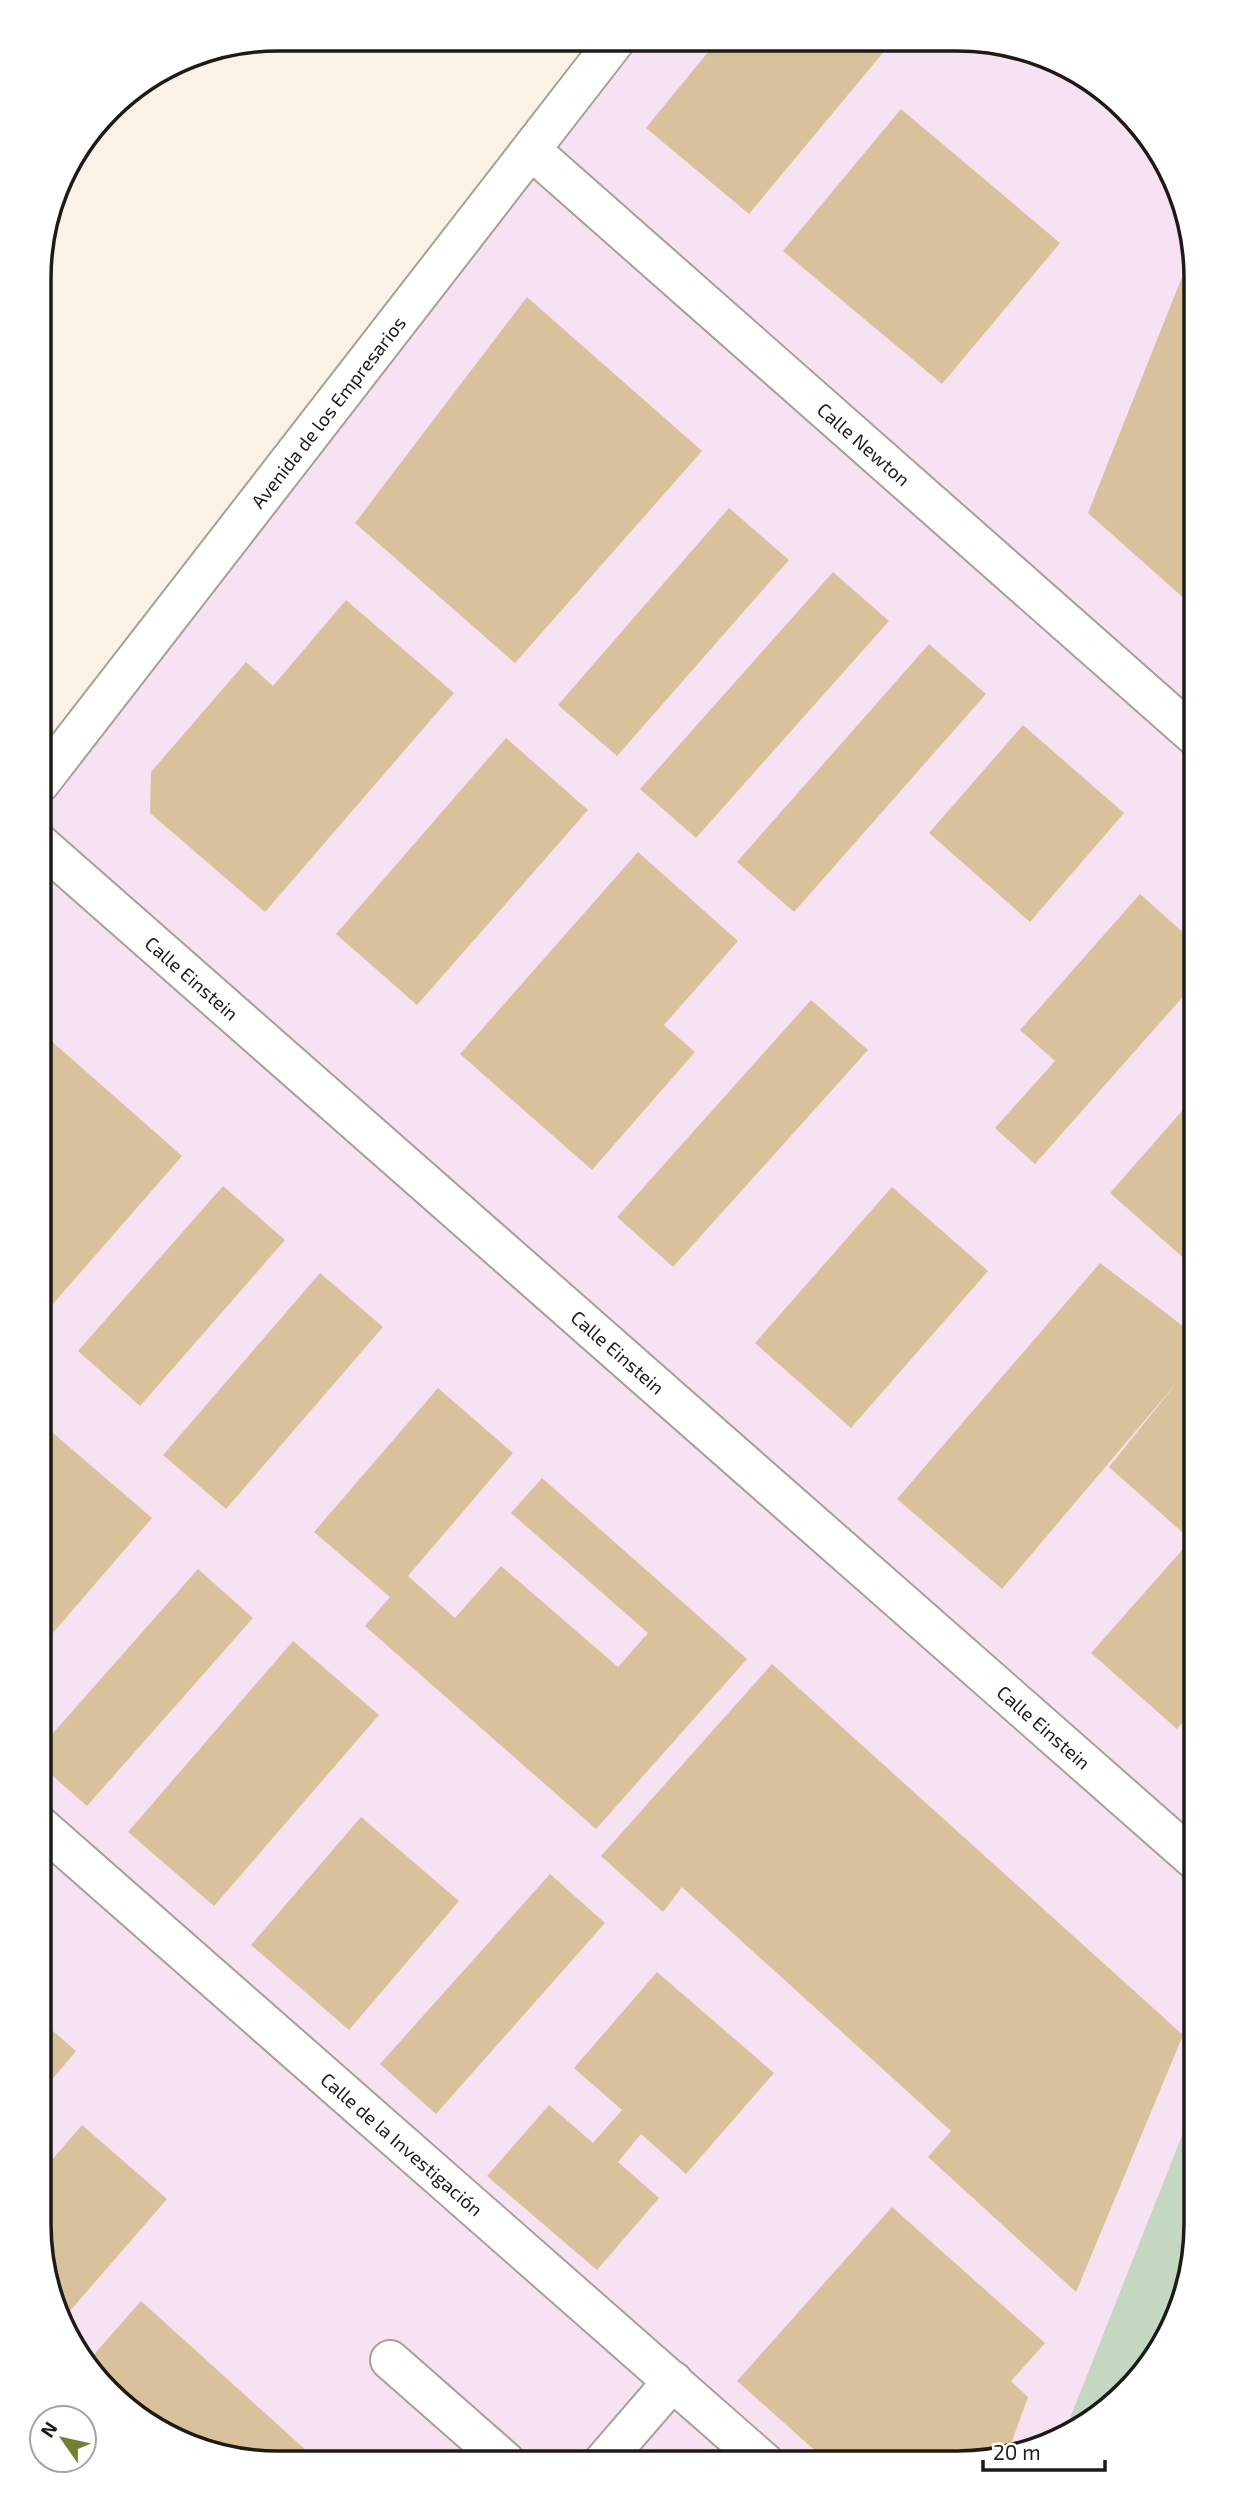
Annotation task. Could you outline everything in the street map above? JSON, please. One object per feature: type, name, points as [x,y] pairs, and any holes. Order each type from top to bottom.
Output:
[{"type":"street","name":"Avenida de los Empresarios","points":[[51,769],[607,51]]},
{"type":"street","name":"Calle Newton","points":[[531,150],[1184,726]]},
{"type":"street","name":"Calle Einstein","points":[[51,854],[1184,1850]]},
{"type":"street","name":"Calle de la Investigación","points":[[51,1836],[752,2451]]},
{"type":"street","points":[[390,2360],[493,2451]]},
{"type":"street","points":[[613,2451],[673,2381]]},
{"type":"shaded area","points":[[614,51],[972,51],[1002,55],[1058,74],[1083,89],[1107,107],[1128,128],[1146,152],[1161,177],[1172,205],[1180,233],[1184,263],[1184,2239],[1177,2283],[1154,2338],[1128,2374],[1107,2395],[1083,2413],[1058,2428],[1030,2439],[1002,2447],[972,2451],[277,2451],[219,2444],[177,2428],[128,2395],[107,2374],[89,2350],[74,2325],[63,2297],[55,2269],[51,2239],[51,778]]},
{"type":"green space","points":[[1184,2130],[1184,2239],[1177,2283],[1167,2311],[1154,2338],[1128,2374],[1107,2395],[1069,2422]]},
{"type":"building","points":[[709,51],[885,51],[749,214],[646,128]]},
{"type":"building","points":[[901,109],[1060,243],[942,384],[783,251]]},
{"type":"building","points":[[1184,272],[1184,598],[1088,513]]},
{"type":"building","points":[[527,297],[702,451],[515,663],[355,523]]},
{"type":"building","points":[[729,508],[789,560],[617,756],[558,705]]},
{"type":"building","points":[[833,572],[889,621],[696,838],[640,789]]},
{"type":"building","points":[[346,600],[454,693],[265,912],[150,813],[151,772],[246,662],[273,686]]},
{"type":"building","points":[[929,644],[986,694],[794,912],[737,862]]},
{"type":"building","points":[[1023,725],[1124,813],[1030,922],[929,833]]},
{"type":"building","points":[[506,738],[588,810],[417,1005],[336,934]]},
{"type":"building","points":[[638,852],[738,941],[664,1025],[695,1052],[592,1170],[460,1054]]},
{"type":"building","points":[[1140,894],[1184,933],[1184,996],[1035,1164],[995,1128],[1055,1061],[1020,1030]]},
{"type":"building","points":[[811,1000],[868,1050],[673,1267],[617,1217]]},
{"type":"building","points":[[51,1041],[182,1156],[51,1306]]},
{"type":"building","points":[[1184,1109],[1184,1258],[1110,1193]]},
{"type":"building","points":[[223,1186],[285,1240],[140,1406],[78,1351]]},
{"type":"building","points":[[892,1187],[988,1271],[851,1428],[755,1343]]},
{"type":"building","points":[[1100,1263],[1184,1327],[1184,1534],[1109,1467],[1179,1380],[1002,1589],[897,1499]]},
{"type":"building","points":[[320,1273],[383,1327],[226,1509],[163,1455]]},
{"type":"building","points":[[438,1388],[513,1453],[408,1576],[455,1618],[501,1566],[618,1667],[648,1633],[511,1513],[542,1478],[747,1659],[596,1829],[365,1626],[390,1597],[314,1532]]},
{"type":"building","points":[[51,1431],[152,1518],[51,1635]]},
{"type":"building","points":[[1184,1548],[1184,1721],[1177,1729],[1091,1653]]},
{"type":"building","points":[[198,1569],[253,1618],[87,1806],[51,1774],[51,1735]]},
{"type":"building","points":[[293,1641],[379,1715],[214,1906],[128,1832]]},
{"type":"building","points":[[772,1664],[1183,2035],[1076,2292],[928,2157],[951,2131],[682,1887],[663,1912],[601,1856]]},
{"type":"building","points":[[361,1817],[459,1901],[349,2030],[251,1945]]},
{"type":"building","points":[[550,1874],[605,1923],[436,2114],[380,2064]]},
{"type":"building","points":[[657,1972],[774,2073],[686,2174],[641,2134],[618,2162],[659,2198],[597,2270],[487,2176],[549,2105],[593,2143],[622,2110],[574,2068]]},
{"type":"building","points":[[51,2029],[76,2051],[51,2081]]},
{"type":"building","points":[[82,2125],[167,2199],[69,2312],[55,2269],[51,2239],[51,2161]]},
{"type":"building","points":[[892,2207],[1045,2343],[1011,2381],[1028,2397],[1011,2444],[972,2451],[816,2451],[737,2381]]},
{"type":"building","points":[[141,2301],[307,2451],[248,2449],[219,2444],[177,2428],[128,2395],[93,2355]]}]
